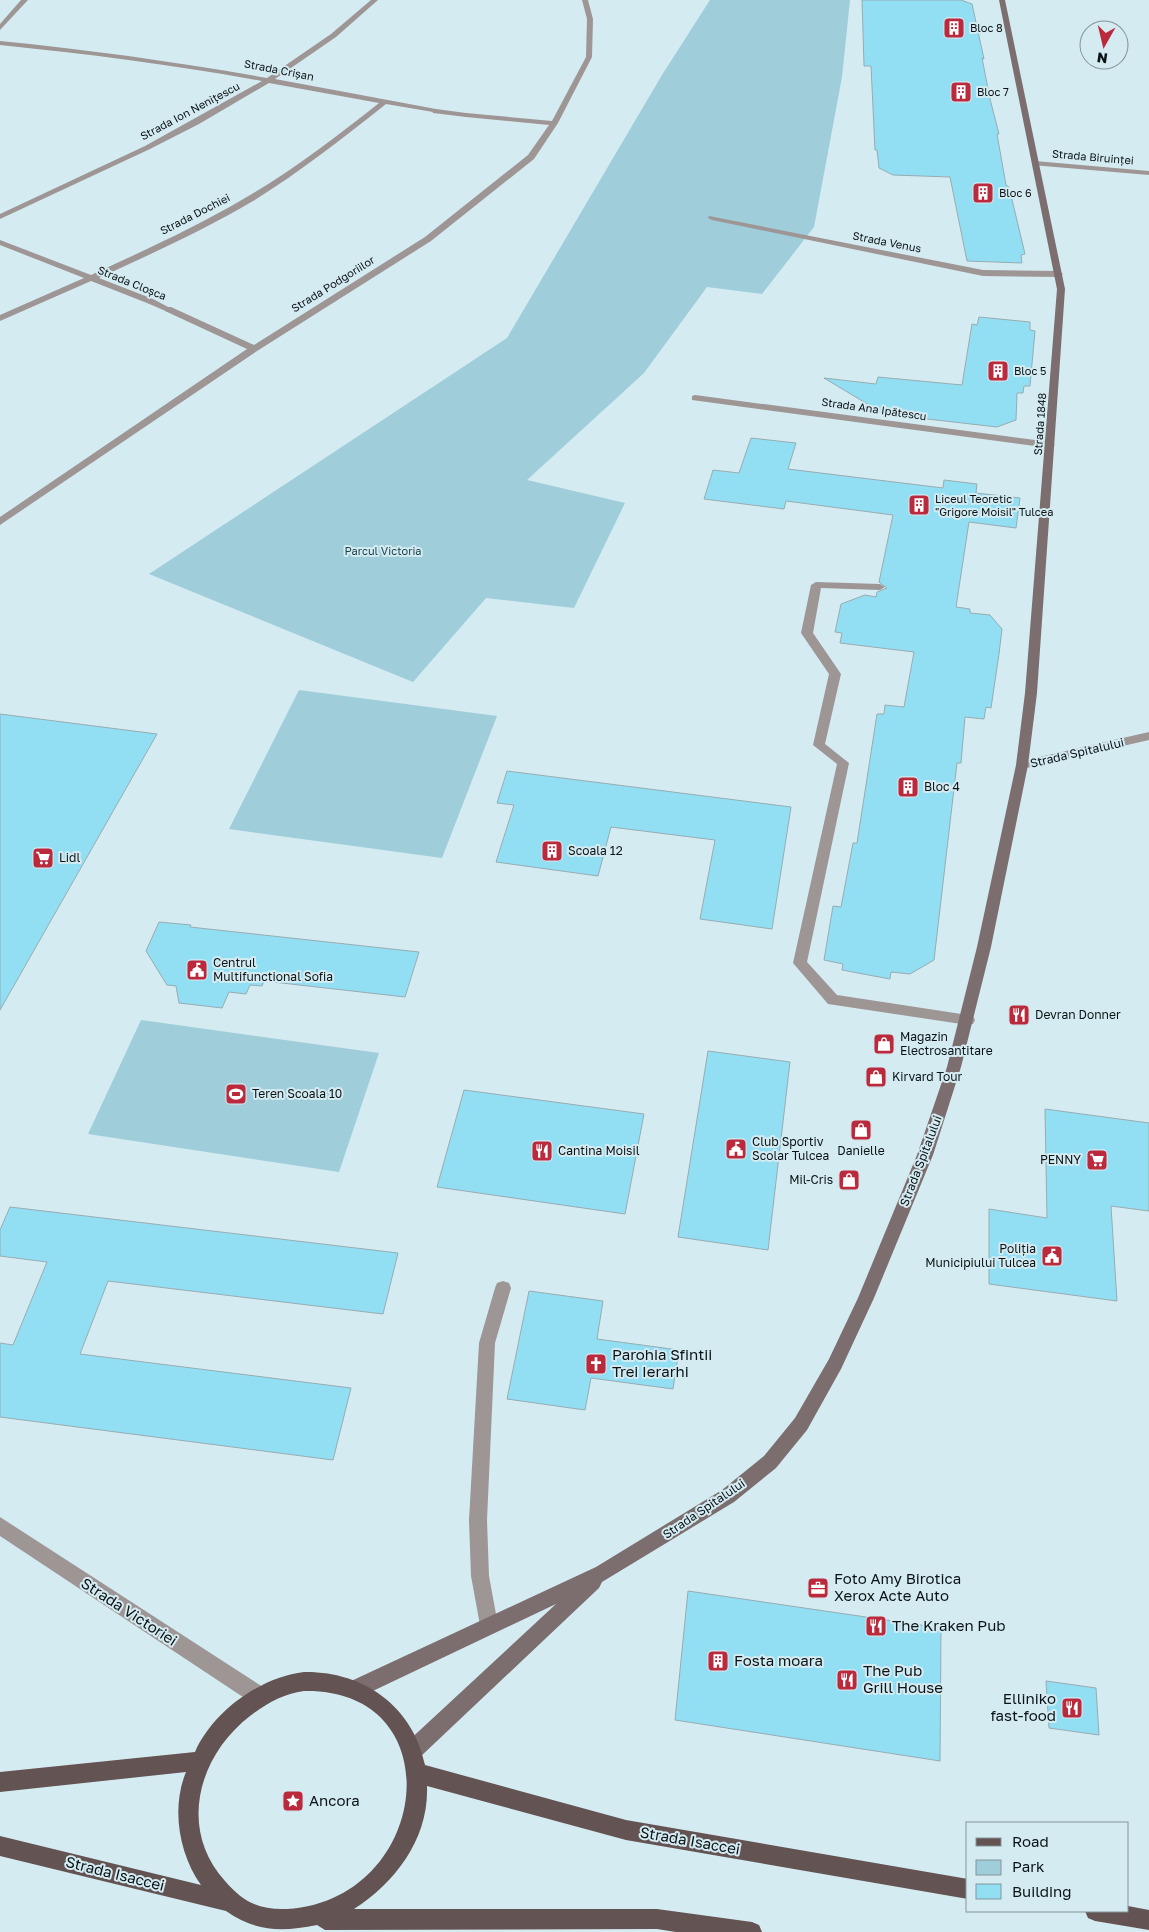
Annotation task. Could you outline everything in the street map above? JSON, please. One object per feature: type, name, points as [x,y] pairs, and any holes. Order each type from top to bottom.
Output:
[{"type":"main road","name":"Strada 1848","points":[[1002,0],[1061,289],[1031,693],[1022,766]]},
{"type":"main road","name":"Strada Spitalului","points":[[356,1690],[489,1625],[602,1573],[728,1496],[770,1462],[801,1424],[835,1364],[866,1298],[925,1155],[968,1020],[1022,766]]},
{"type":"main road","name":"Strada Spitalului","points":[[412,1751],[602,1573]]},
{"type":"main road","name":"Strada Isaccei","points":[[230,1902],[209,1880],[195,1854],[189,1823],[191,1792],[200,1761],[215,1735],[235,1714],[259,1696],[282,1686],[308,1682],[333,1683],[356,1690],[380,1704],[399,1725],[412,1751],[417,1773],[417,1811],[404,1848],[382,1882],[350,1906],[314,1921]]},
{"type":"main road","points":[[0,1782],[200,1761]]},
{"type":"main road","name":"Strada Isaccei","points":[[417,1773],[626,1830],[966,1889]]},
{"type":"main road","name":"Strada Isaccei","points":[[0,1846],[230,1902],[255,1916],[284,1922],[568,1918],[657,1919],[752,1932]]},
{"type":"main road","points":[[1101,1912],[1149,1920]]},
{"type":"street","points":[[0,28],[26,0]]},
{"type":"street","name":"Strada Ion Nenițescu","points":[[0,217],[152,144],[271,80],[348,25],[375,0]]},
{"type":"street","name":"Strada Podgoriilor","points":[[0,522],[254,349],[428,239],[531,157],[554,123],[589,57],[590,19],[585,0]]},
{"type":"street","name":"Strada Crișan","points":[[0,43],[98,52],[271,80],[436,111],[554,123]]},
{"type":"street","name":"Strada Dochiei","points":[[0,318],[90,278],[247,200],[314,156],[384,102]]},
{"type":"street","name":"Strada Biruinței","points":[[1035,163],[1149,173]]},
{"type":"street","name":"Strada Venus","points":[[712,218],[983,273],[1059,274]]},
{"type":"street","name":"Strada Cloșca","points":[[0,242],[150,301],[254,349]]},
{"type":"street","name":"Strada Ana Ipătescu","points":[[695,398],[1050,445]]},
{"type":"street","points":[[880,587],[816,586],[807,633],[835,674],[819,745],[844,763],[800,963],[834,1000],[968,1020]]},
{"type":"street","name":"Strada Spitalului","points":[[1022,766],[1149,736]]},
{"type":"street","points":[[489,1625],[480,1576],[478,1520],[488,1343],[503,1288]]},
{"type":"street","name":"Strada Victoriei","points":[[0,1526],[259,1696]]},
{"type":"green space","name":"Parcul Victoria","points":[[710,0],[850,0],[842,77],[814,227],[762,294],[707,287],[644,373],[527,480],[625,503],[574,608],[486,598],[413,682],[149,574],[507,338],[662,75]]},
{"type":"green space","points":[[299,690],[497,716],[442,858],[229,829]]},
{"type":"green space","name":"Teren Scoala 10","points":[[141,1020],[379,1053],[339,1172],[88,1134]]},
{"type":"building","points":[[862,0],[961,0],[972,4],[984,59],[982,58],[990,99],[999,134],[997,134],[1006,185],[1009,187],[1025,254],[1021,255],[1022,263],[967,261],[950,177],[893,175],[879,168],[877,150],[875,150],[871,66],[864,66]]},
{"type":"building","name":"Bloc 5","points":[[979,317],[1030,322],[1030,330],[1035,331],[1030,386],[1024,386],[1023,393],[1017,393],[1016,420],[997,427],[884,414],[824,378],[876,384],[878,377],[962,385],[972,324],[977,325]]},
{"type":"building","name":"Bloc 4","points":[[751,438],[796,443],[788,469],[943,488],[944,480],[977,484],[976,493],[1020,498],[1016,528],[969,522],[956,607],[970,609],[970,613],[990,615],[1002,629],[999,654],[991,708],[986,707],[984,719],[965,717],[961,763],[957,763],[934,960],[910,974],[891,972],[890,979],[842,970],[843,964],[824,960],[833,906],[841,907],[853,843],[857,843],[877,714],[884,714],[885,705],[904,707],[914,652],[840,643],[842,633],[835,632],[841,604],[865,595],[876,597],[877,592],[887,588],[879,582],[893,515],[786,501],[784,509],[704,499],[713,470],[739,473]]},
{"type":"building","name":"Lidl","points":[[0,714],[157,734],[0,1010]]},
{"type":"building","name":"Scoala 12","points":[[507,771],[791,807],[772,929],[700,919],[715,840],[611,827],[598,876],[496,862],[514,805],[497,803]]},
{"type":"building","points":[[159,922],[419,952],[405,997],[264,981],[262,986],[250,985],[246,994],[229,992],[222,1008],[179,1003],[176,986],[167,985],[146,951]]},
{"type":"building","name":"Club Sportiv Scolar Tulcea","points":[[708,1051],[790,1062],[768,1250],[678,1237]]},
{"type":"building","name":"Cantina Moisil","points":[[464,1090],[644,1114],[625,1214],[437,1187]]},
{"type":"building","points":[[1045,1109],[1149,1123],[1149,1211],[1111,1206],[1117,1301],[989,1284],[989,1209],[1047,1218]]},
{"type":"building","points":[[10,1207],[398,1253],[383,1314],[108,1281],[80,1354],[351,1388],[333,1460],[0,1417],[0,1343],[13,1345],[47,1262],[0,1256],[0,1230]]},
{"type":"building","name":"Parohia Sfintii Trei Ierarhi","points":[[529,1291],[603,1301],[597,1339],[679,1350],[673,1389],[591,1378],[585,1410],[507,1399]]},
{"type":"building","name":"The Pub Grill House","points":[[688,1591],[941,1628],[940,1761],[675,1720]]},
{"type":"building","name":"Elliniko fast-food","points":[[1046,1681],[1096,1688],[1099,1735],[1049,1728]]},
{"type":"place","name":"Bloc 8","points":[[954,28]]},
{"type":"place","name":"Bloc 7","points":[[961,92]]},
{"type":"place","name":"Bloc 6","points":[[983,193]]},
{"type":"place","name":"Bloc 5","points":[[998,371]]},
{"type":"place","name":"Liceul Teoretic \"Grigore Moisil\" Tulcea","points":[[919,505]]},
{"type":"place","name":"Bloc 4","points":[[908,787]]},
{"type":"place","name":"Scoala 12","points":[[552,851]]},
{"type":"place","name":"Lidl","points":[[43,858]]},
{"type":"place","name":"Centrul Multifunctional Sofia","points":[[197,970]]},
{"type":"place","name":"Devran Donner","points":[[1019,1015]]},
{"type":"place","name":"Magazin Electrosantitare","points":[[884,1044]]},
{"type":"place","name":"Kirvard Tour","points":[[876,1077]]},
{"type":"place","name":"Teren Scoala 10","points":[[236,1094]]},
{"type":"place","name":"Danielle","points":[[861,1130]]},
{"type":"place","name":"Club Sportiv Scolar Tulcea","points":[[736,1149]]},
{"type":"place","name":"Cantina Moisil","points":[[542,1151]]},
{"type":"place","name":"PENNY","points":[[1097,1160]]},
{"type":"place","name":"Mil-Cris","points":[[849,1180]]},
{"type":"place","name":"Poliția Municipiului Tulcea","points":[[1052,1256]]},
{"type":"place","name":"Parohia Sfintii Trei Ierarhi","points":[[596,1364]]},
{"type":"place","name":"Foto Amy Birotica Xerox Acte Auto","points":[[818,1588]]},
{"type":"place","name":"The Kraken Pub","points":[[876,1626]]},
{"type":"place","name":"Fosta moara","points":[[718,1661]]},
{"type":"place","name":"The Pub Grill House","points":[[847,1680]]},
{"type":"place","name":"Elliniko fast-food","points":[[1072,1708]]},
{"type":"place","name":"Ancora","points":[[293,1801]]}]
